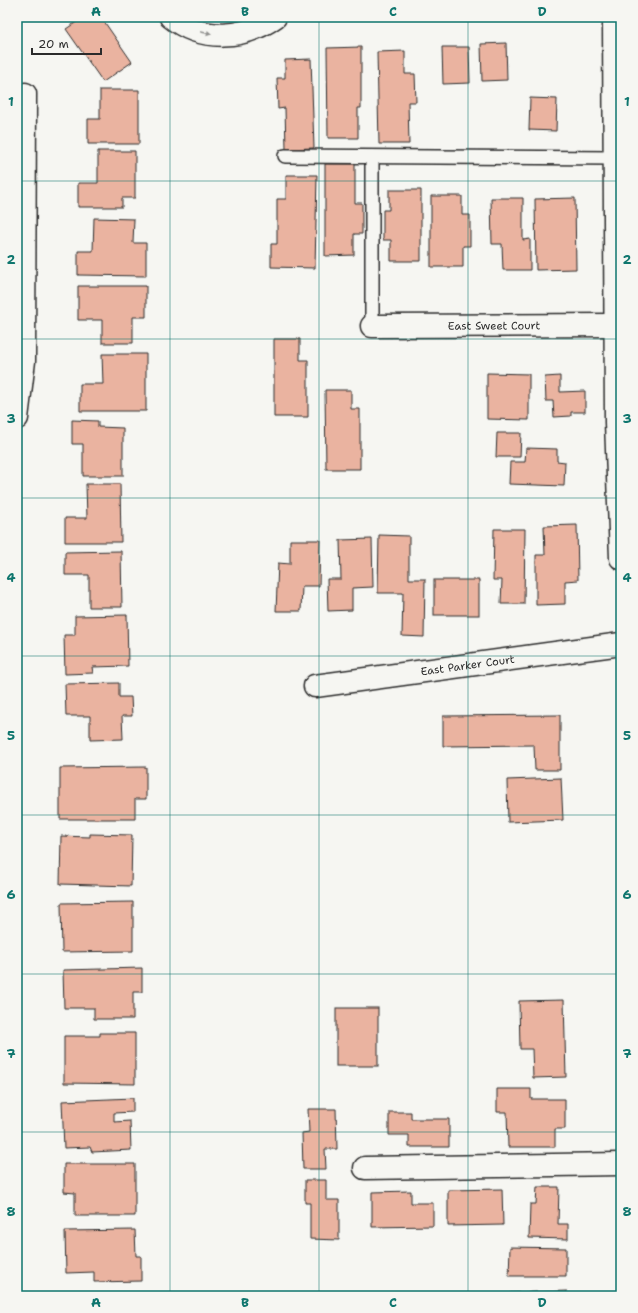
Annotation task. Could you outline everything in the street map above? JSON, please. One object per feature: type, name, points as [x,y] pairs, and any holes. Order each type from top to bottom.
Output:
[{"type":"street","points":[[171,17],[179,24],[206,34],[235,35],[262,26],[275,17]]},
{"type":"street","points":[[614,17],[616,325],[621,558]]},
{"type":"street","points":[[17,418],[21,361],[25,94]]},
{"type":"street","name":"East Sweet Court","points":[[372,326],[616,325]]},
{"type":"street","name":"East Parker Court","points":[[314,686],[621,644]]},
{"type":"street","points":[[365,1168],[621,1164]]},
{"type":"lane","points":[[285,156],[614,158]]},
{"type":"lane","points":[[372,157],[372,326]]},
{"type":"building","points":[[84,17],[101,17],[132,62],[103,82],[66,29]]},
{"type":"building","points":[[506,43],[507,80],[482,81],[481,44]]},
{"type":"building","points":[[361,47],[361,108],[358,108],[358,138],[328,138],[327,48]]},
{"type":"building","points":[[442,47],[469,47],[470,83],[443,84]]},
{"type":"building","points":[[405,51],[405,74],[415,74],[416,102],[408,102],[409,144],[379,144],[377,52]]},
{"type":"building","points":[[311,59],[314,148],[286,149],[285,108],[278,109],[277,78],[285,78],[285,60]]},
{"type":"building","points":[[100,90],[139,90],[139,144],[88,144],[88,119],[100,119]]},
{"type":"building","points":[[530,98],[557,99],[556,131],[529,130]]},
{"type":"building","points":[[98,151],[135,151],[135,198],[122,198],[122,207],[78,207],[78,183],[98,183]]},
{"type":"building","points":[[325,164],[355,164],[355,203],[362,203],[362,234],[354,234],[354,255],[325,256]]},
{"type":"building","points":[[286,175],[317,175],[315,268],[271,267],[271,244],[277,244],[277,199],[286,199]]},
{"type":"building","points":[[389,190],[421,190],[421,261],[391,261],[391,240],[383,240],[383,210],[389,210]]},
{"type":"building","points":[[431,196],[462,196],[462,215],[470,215],[470,246],[463,246],[463,267],[431,267]]},
{"type":"building","points":[[491,198],[523,198],[523,240],[530,239],[530,270],[503,270],[502,244],[492,244]]},
{"type":"building","points":[[575,198],[576,269],[536,270],[535,199]]},
{"type":"building","points":[[94,218],[134,219],[133,243],[146,243],[146,276],[78,275],[78,251],[93,251]]},
{"type":"building","points":[[78,286],[146,286],[146,317],[133,317],[133,343],[102,343],[102,320],[78,320]]},
{"type":"building","points":[[274,339],[300,339],[300,360],[308,360],[308,417],[274,417]]},
{"type":"building","points":[[102,354],[146,354],[146,411],[80,411],[80,384],[103,384]]},
{"type":"building","points":[[487,373],[529,374],[529,420],[487,419]]},
{"type":"building","points":[[560,376],[560,392],[585,391],[585,412],[571,412],[571,416],[554,417],[553,401],[546,401],[545,377]]},
{"type":"building","points":[[325,390],[351,390],[351,409],[360,409],[360,469],[326,469]]},
{"type":"building","points":[[72,420],[98,421],[98,427],[123,428],[123,476],[83,476],[83,444],[72,444]]},
{"type":"building","points":[[497,433],[521,433],[520,457],[496,457]]},
{"type":"building","points":[[526,448],[557,449],[557,461],[565,462],[564,486],[509,484],[510,462],[525,462]]},
{"type":"building","points":[[86,484],[120,484],[121,542],[65,542],[65,518],[87,518]]},
{"type":"building","points":[[577,525],[578,580],[565,581],[565,604],[536,605],[536,555],[545,555],[544,526]]},
{"type":"building","points":[[494,529],[525,529],[524,604],[501,604],[502,580],[493,580]]},
{"type":"building","points":[[379,535],[409,536],[409,579],[425,579],[424,637],[402,636],[403,593],[378,593]]},
{"type":"building","points":[[372,539],[373,587],[352,588],[352,610],[328,611],[327,579],[341,579],[340,540]]},
{"type":"building","points":[[290,540],[320,540],[319,586],[302,586],[301,611],[276,611],[278,563],[290,564]]},
{"type":"building","points":[[121,551],[122,607],[89,607],[89,575],[65,575],[65,552]]},
{"type":"building","points":[[434,580],[479,580],[479,615],[434,615]]},
{"type":"building","points":[[127,615],[128,666],[92,667],[93,673],[65,674],[64,635],[75,635],[75,616]]},
{"type":"building","points":[[119,683],[119,697],[131,697],[132,716],[122,716],[123,739],[90,740],[90,716],[66,716],[65,684]]},
{"type":"building","points":[[560,715],[560,770],[535,770],[534,745],[443,746],[443,716]]},
{"type":"building","points":[[146,767],[146,799],[135,799],[135,819],[60,819],[60,768]]},
{"type":"building","points":[[561,778],[563,820],[508,822],[507,780]]},
{"type":"building","points":[[90,834],[132,835],[131,886],[60,884],[61,836],[90,837]]},
{"type":"building","points":[[133,902],[133,951],[62,952],[61,903]]},
{"type":"building","points":[[142,968],[142,992],[133,992],[133,1019],[94,1019],[94,1008],[64,1008],[63,970]]},
{"type":"building","points":[[564,1000],[566,1077],[533,1078],[532,1049],[520,1049],[519,1001]]},
{"type":"building","points":[[336,1008],[378,1008],[378,1066],[336,1066]]},
{"type":"building","points":[[100,1033],[135,1033],[135,1084],[64,1083],[64,1036],[100,1036]]},
{"type":"building","points":[[497,1089],[531,1089],[531,1099],[565,1099],[565,1129],[555,1129],[555,1147],[508,1147],[507,1112],[497,1112]]},
{"type":"building","points":[[133,1098],[133,1112],[114,1113],[114,1122],[130,1121],[131,1150],[92,1152],[90,1147],[64,1148],[62,1101]]},
{"type":"building","points":[[308,1109],[336,1109],[337,1149],[325,1149],[326,1169],[303,1169],[302,1133],[309,1132]]},
{"type":"building","points":[[389,1112],[411,1112],[411,1119],[449,1119],[449,1147],[409,1147],[409,1135],[389,1135]]},
{"type":"building","points":[[64,1164],[135,1164],[135,1216],[75,1216],[75,1193],[64,1192]]},
{"type":"building","points":[[305,1180],[326,1180],[326,1200],[339,1200],[339,1240],[310,1239],[310,1203],[305,1203]]},
{"type":"building","points":[[537,1187],[559,1187],[558,1224],[568,1224],[568,1239],[529,1238],[530,1204],[536,1204]]},
{"type":"building","points":[[502,1189],[503,1225],[448,1226],[448,1190]]},
{"type":"building","points":[[411,1191],[411,1203],[433,1203],[433,1226],[372,1227],[372,1192]]},
{"type":"building","points":[[135,1230],[136,1256],[141,1256],[141,1281],[94,1282],[94,1272],[66,1273],[65,1231]]},
{"type":"building","points":[[510,1247],[566,1248],[566,1276],[509,1276]]},
{"type":"building","points":[[567,1291],[567,1296],[510,1296],[510,1293]]}]
